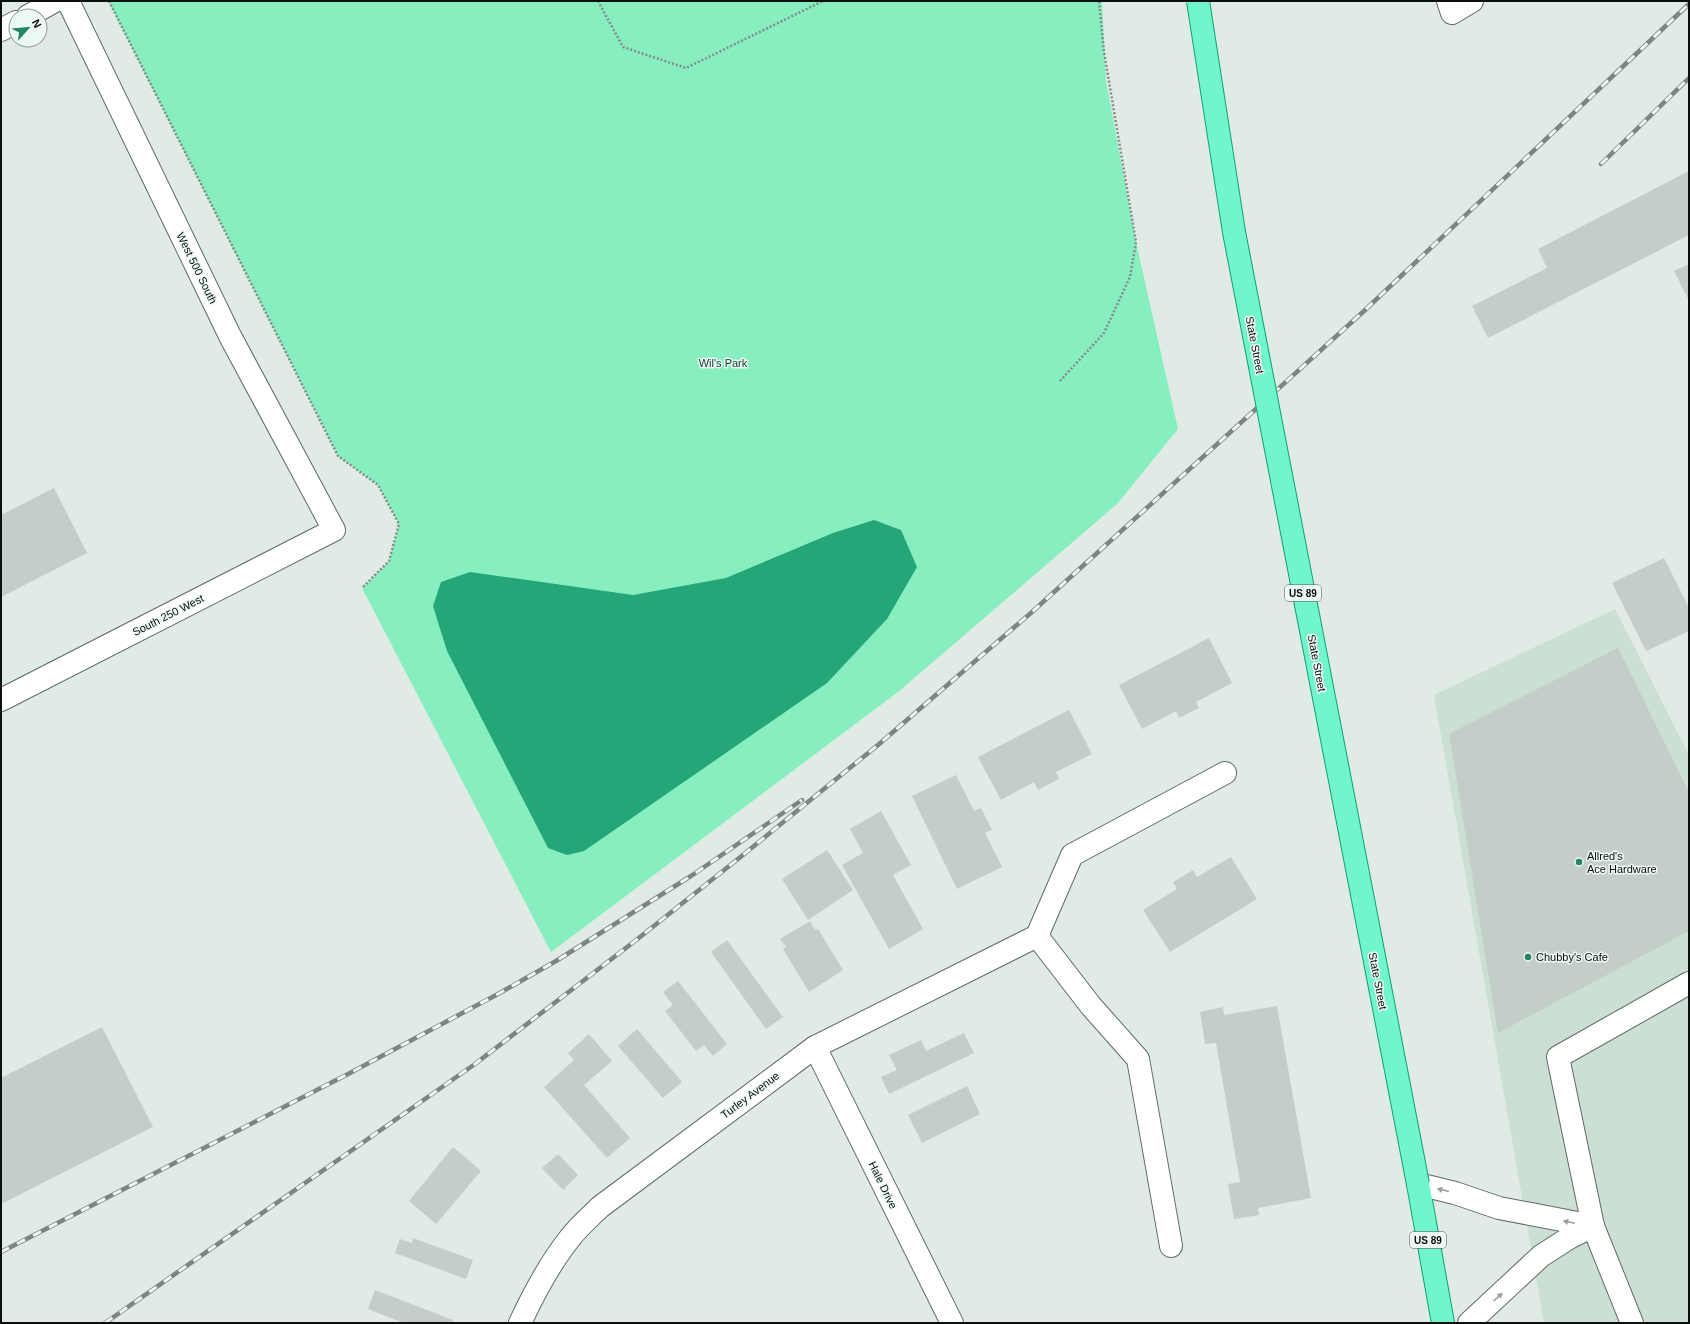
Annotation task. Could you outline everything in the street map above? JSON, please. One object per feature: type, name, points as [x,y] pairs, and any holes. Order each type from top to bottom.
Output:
[{"type":"main road","name":"State Street","points":[[1198,1],[1234,232],[1418,1184],[1443,1323]]},
{"type":"street","points":[[42,8],[55,1]]},
{"type":"street","name":"West 500 South","points":[[68,1],[230,336],[334,530]]},
{"type":"street","points":[[1448,1],[1452,13],[1472,1]]},
{"type":"street","name":"South 250 West","points":[[1,700],[334,530]]},
{"type":"street","points":[[1171,1246],[1138,1059],[1091,1006],[1038,936],[1072,855],[1224,773]]},
{"type":"street","name":"Turley Avenue","points":[[520,1323],[535,1290],[548,1268],[570,1237],[600,1207],[815,1047],[1038,936]]},
{"type":"street","points":[[1632,1323],[1593,1226],[1558,1057],[1689,984]]},
{"type":"street","name":"Hale Drive","points":[[815,1047],[952,1323]]},
{"type":"street","points":[[1418,1184],[1455,1193],[1499,1208],[1593,1226]]},
{"type":"street","points":[[1468,1323],[1541,1256],[1593,1226]]},
{"type":"path","points":[[109,1],[338,456],[378,485],[399,524],[389,561],[362,588]]},
{"type":"path","points":[[598,1],[623,47],[686,68],[823,1]]},
{"type":"path","points":[[1060,381],[1104,333],[1130,277],[1136,242],[1104,52],[1100,1]]},
{"type":"shaded area","points":[[874,520],[901,530],[917,567],[887,619],[827,683],[584,851],[567,855],[548,848],[447,651],[433,606],[441,582],[470,572],[633,595],[726,578],[833,533]]},
{"type":"shaded area","points":[[1615,609],[1689,755],[1689,1323],[1544,1323],[1434,695]]},
{"type":"green space","name":"Wil's Park","points":[[108,1],[1102,1],[1106,81],[1136,242],[1178,429],[1117,504],[898,692],[551,952],[362,588],[389,561],[399,524],[378,485],[338,456]]},
{"type":"building","points":[[1689,171],[1689,235],[1488,338],[1472,306],[1547,268],[1538,249]]},
{"type":"building","points":[[1689,264],[1689,301],[1674,271]]},
{"type":"building","points":[[54,488],[87,553],[1,597],[1,515]]},
{"type":"building","points":[[1664,558],[1689,608],[1689,631],[1646,651],[1612,583]]},
{"type":"building","points":[[1209,638],[1232,683],[1196,702],[1199,708],[1179,718],[1176,711],[1142,729],[1119,685]]},
{"type":"building","name":"Allred's Ace Hardware","points":[[1618,648],[1689,792],[1689,931],[1498,1033],[1449,734]]},
{"type":"building","points":[[1069,710],[1092,754],[1056,772],[1059,779],[1038,790],[1034,782],[1001,800],[978,757]]},
{"type":"building","points":[[956,775],[974,811],[981,808],[992,830],[985,833],[1002,867],[957,889],[912,796]]},
{"type":"building","points":[[881,811],[911,865],[893,875],[923,929],[889,949],[842,865],[863,853],[850,829]]},
{"type":"building","points":[[827,850],[853,890],[808,920],[782,879]]},
{"type":"building","points":[[1231,857],[1257,899],[1170,952],[1143,910],[1177,889],[1173,882],[1193,870],[1197,877]]},
{"type":"building","points":[[810,921],[815,930],[818,929],[843,970],[809,992],[783,949],[786,947],[780,939]]},
{"type":"building","points":[[727,940],[783,1017],[766,1029],[711,952]]},
{"type":"building","points":[[678,981],[727,1044],[713,1056],[704,1045],[696,1051],[665,1011],[673,1005],[663,992]]},
{"type":"building","points":[[1277,1006],[1311,1198],[1258,1208],[1259,1215],[1234,1219],[1228,1184],[1240,1182],[1216,1043],[1205,1044],[1200,1012],[1223,1007],[1224,1015]]},
{"type":"building","points":[[102,1027],[153,1127],[1,1204],[1,1078]]},
{"type":"building","points":[[637,1029],[682,1082],[663,1098],[618,1046]]},
{"type":"building","points":[[964,1033],[974,1053],[889,1094],[881,1077],[897,1070],[889,1055],[921,1040],[926,1051]]},
{"type":"building","points":[[589,1034],[612,1061],[584,1085],[630,1138],[607,1158],[544,1087],[574,1060],[568,1053]]},
{"type":"building","points":[[967,1086],[980,1114],[922,1143],[908,1115]]},
{"type":"building","points":[[453,1147],[481,1171],[436,1224],[409,1201]]},
{"type":"building","points":[[558,1154],[578,1175],[563,1190],[542,1168]]},
{"type":"building","points":[[413,1238],[473,1260],[466,1279],[395,1253],[400,1239],[412,1243]]},
{"type":"building","points":[[375,1290],[453,1320],[452,1323],[404,1323],[368,1309]]},
{"type":"railway","points":[[105,1323],[475,1064],[635,941],[878,745],[1032,612],[1364,311],[1689,4]]},
{"type":"railway","points":[[1601,164],[1689,78]]},
{"type":"railway","points":[[1,1252],[350,1073],[498,994],[556,961],[691,876],[802,800]]},
{"type":"place","name":"Allred's Ace Hardware","points":[[1579,862]]},
{"type":"place","name":"Chubby's Cafe","points":[[1528,957]]}]
